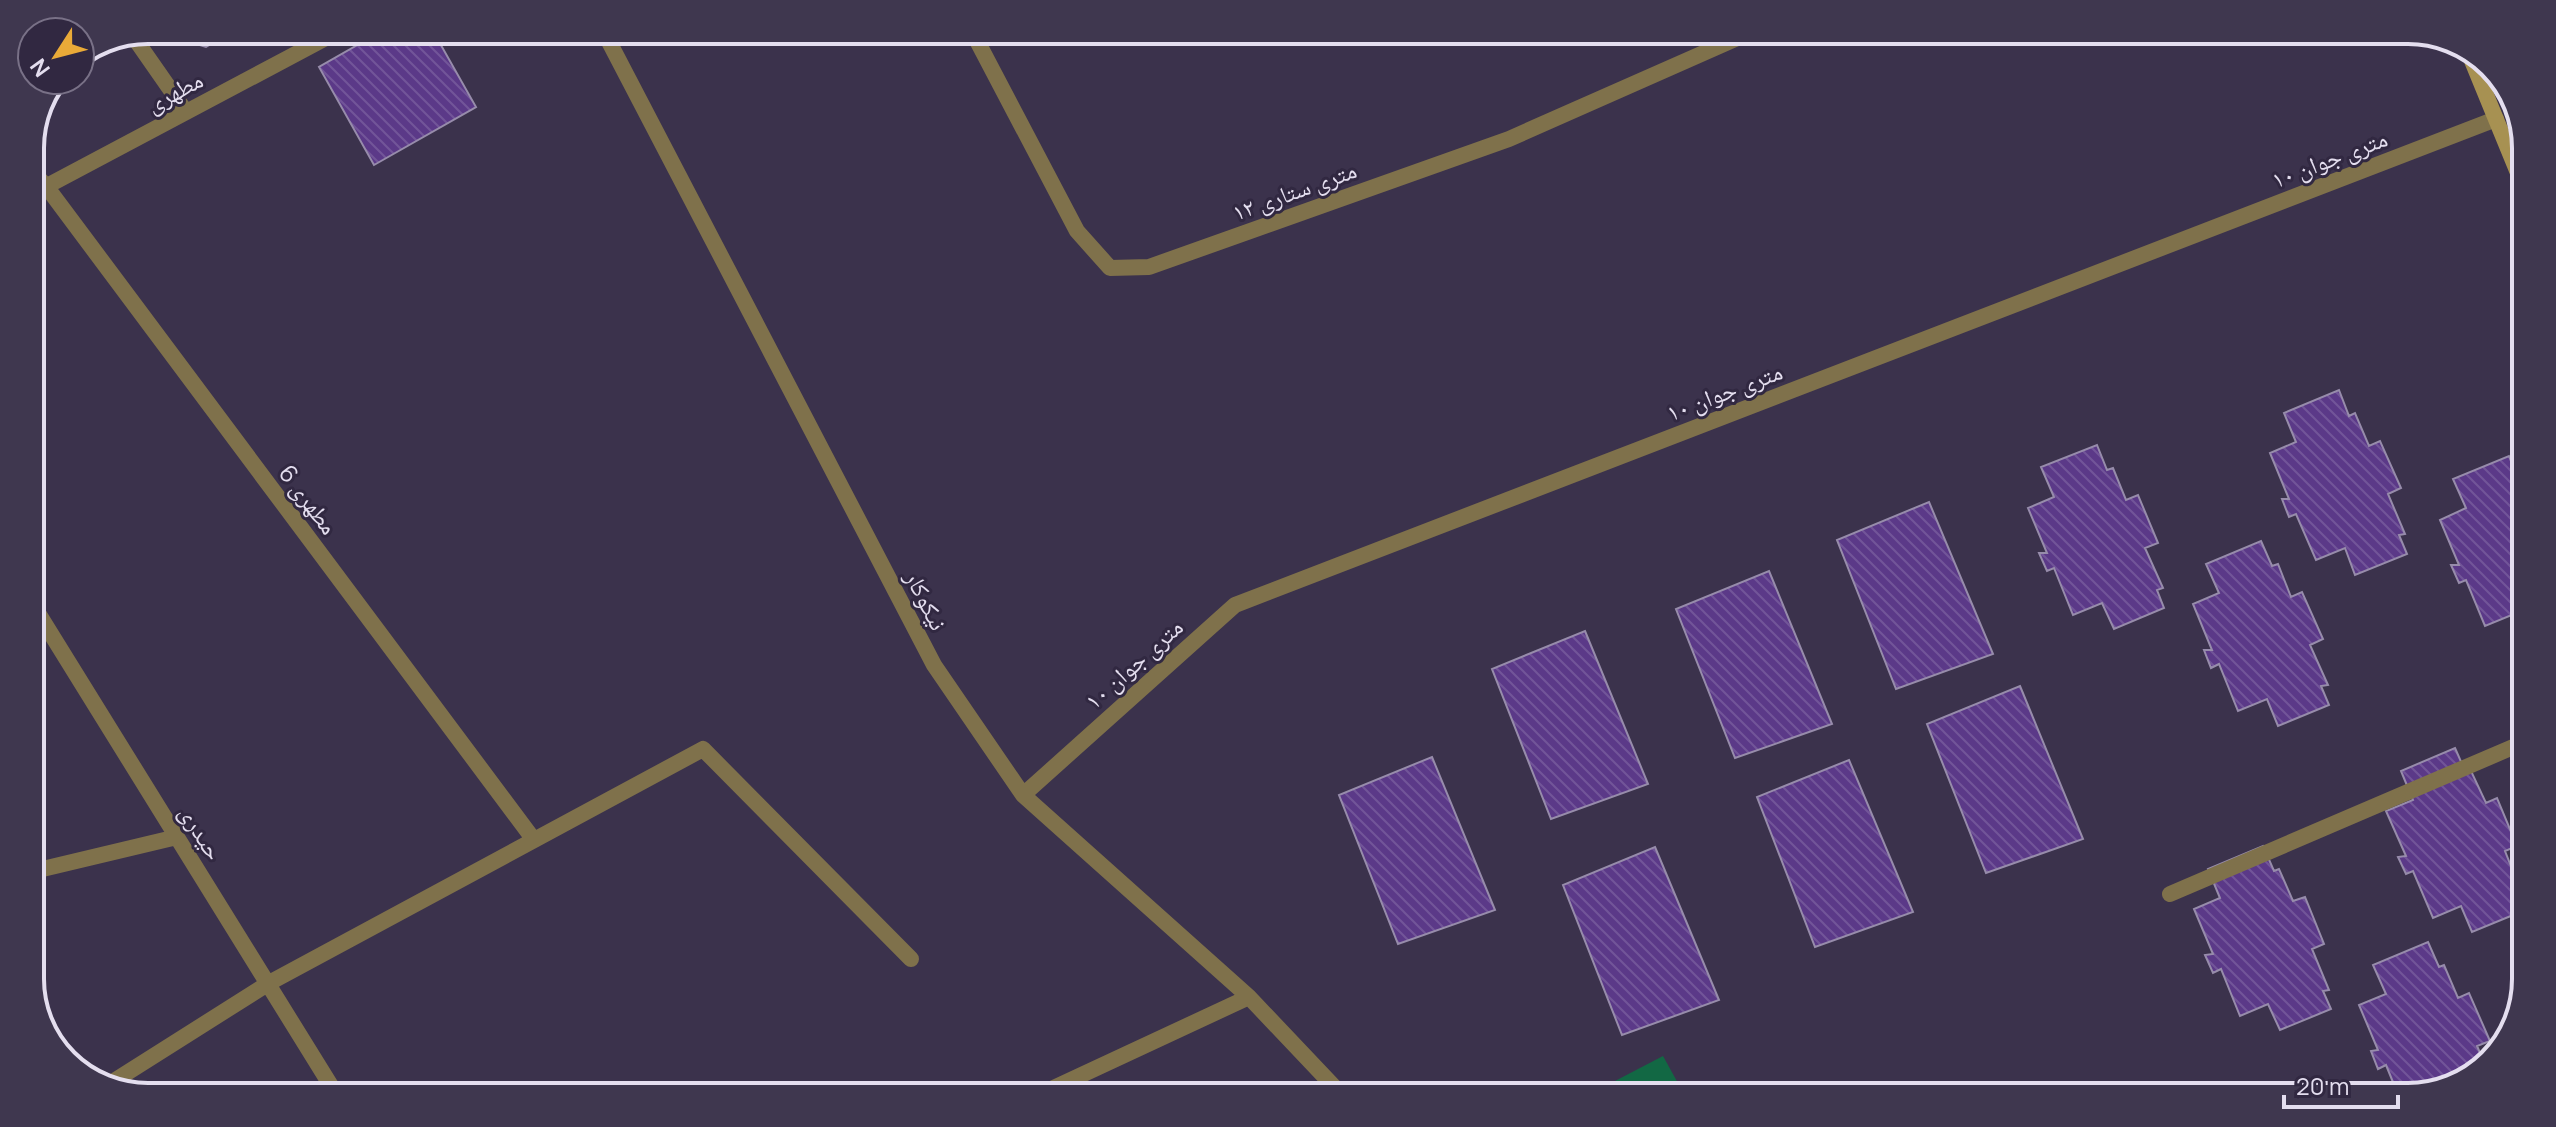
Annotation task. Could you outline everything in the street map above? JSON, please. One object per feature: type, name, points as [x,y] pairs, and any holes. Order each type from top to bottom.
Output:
[{"type":"main road","points":[[2475,68],[2512,158]]},
{"type":"street","name":"مطهری","points":[[46,186],[314,44]]},
{"type":"street","name":"نیکوکار","points":[[610,44],[934,665],[1023,795],[1249,997],[1331,1083]]},
{"type":"street","name":"۱۲ متری ستاری","points":[[979,44],[1077,231],[1110,268],[1149,267],[1509,139],[1724,44]]},
{"type":"street","points":[[139,45],[186,112]]},
{"type":"street","name":"۱۰ متری جوان","points":[[1023,795],[1235,605],[2496,119]]},
{"type":"street","name":"مطهری 6","points":[[46,186],[534,840]]},
{"type":"street","name":"حیدری","points":[[44,623],[329,1083]]},
{"type":"street","points":[[2170,894],[2512,747]]},
{"type":"street","points":[[119,1078],[269,983],[703,749],[911,959]]},
{"type":"street","points":[[44,869],[177,837]]},
{"type":"street","points":[[1064,1083],[1249,997]]},
{"type":"green space","points":[[1663,1056],[1678,1083],[1611,1083]]},
{"type":"building","points":[[359,44],[440,44],[476,107],[374,165],[319,67]]},
{"type":"building","points":[[2339,390],[2349,416],[2355,413],[2369,446],[2380,441],[2401,488],[2388,494],[2405,534],[2399,535],[2407,554],[2355,575],[2345,548],[2316,560],[2296,514],[2289,517],[2282,499],[2289,499],[2270,453],[2296,442],[2284,413]]},
{"type":"building","points":[[2097,445],[2107,470],[2113,468],[2126,500],[2138,495],[2158,543],[2145,548],[2163,588],[2157,590],[2164,608],[2114,629],[2102,603],[2073,615],[2054,568],[2047,571],[2039,553],[2047,553],[2028,508],[2054,497],[2041,467]]},
{"type":"building","points":[[2509,456],[2512,464],[2512,615],[2485,626],[2466,580],[2459,583],[2451,565],[2459,565],[2440,520],[2466,508],[2453,479]]},
{"type":"building","points":[[1929,502],[1993,654],[1896,689],[1837,540]]},
{"type":"building","points":[[2261,541],[2272,566],[2278,564],[2291,597],[2302,592],[2323,639],[2310,645],[2328,685],[2321,686],[2329,705],[2278,726],[2267,699],[2238,711],[2219,664],[2211,668],[2204,650],[2212,650],[2193,604],[2219,593],[2206,564]]},
{"type":"building","points":[[1769,571],[1832,724],[1735,758],[1676,609]]},
{"type":"building","points":[[1585,631],[1648,784],[1551,819],[1492,669]]},
{"type":"building","points":[[2020,686],[2083,839],[1986,873],[1927,724]]},
{"type":"building","points":[[2455,748],[2466,773],[2471,771],[2486,803],[2497,798],[2512,834],[2512,848],[2505,851],[2512,869],[2512,915],[2472,932],[2461,906],[2433,918],[2413,871],[2406,874],[2398,857],[2406,856],[2386,811],[2413,800],[2401,771]]},
{"type":"building","points":[[1432,757],[1495,910],[1398,944],[1339,795]]},
{"type":"building","points":[[1849,760],[1913,912],[1815,947],[1757,797]]},
{"type":"building","points":[[2263,846],[2274,871],[2279,869],[2293,901],[2305,897],[2324,944],[2312,949],[2329,990],[2323,991],[2331,1009],[2280,1030],[2268,1004],[2240,1016],[2221,969],[2213,973],[2205,955],[2213,954],[2194,909],[2220,898],[2208,869]]},
{"type":"building","points":[[1655,847],[1719,1000],[1622,1035],[1563,885]]},
{"type":"building","points":[[2428,942],[2439,967],[2444,965],[2458,998],[2469,993],[2490,1041],[2477,1046],[2481,1054],[2441,1077],[2422,1082],[2393,1083],[2386,1065],[2378,1069],[2371,1051],[2378,1050],[2359,1005],[2386,994],[2373,965]]}]
